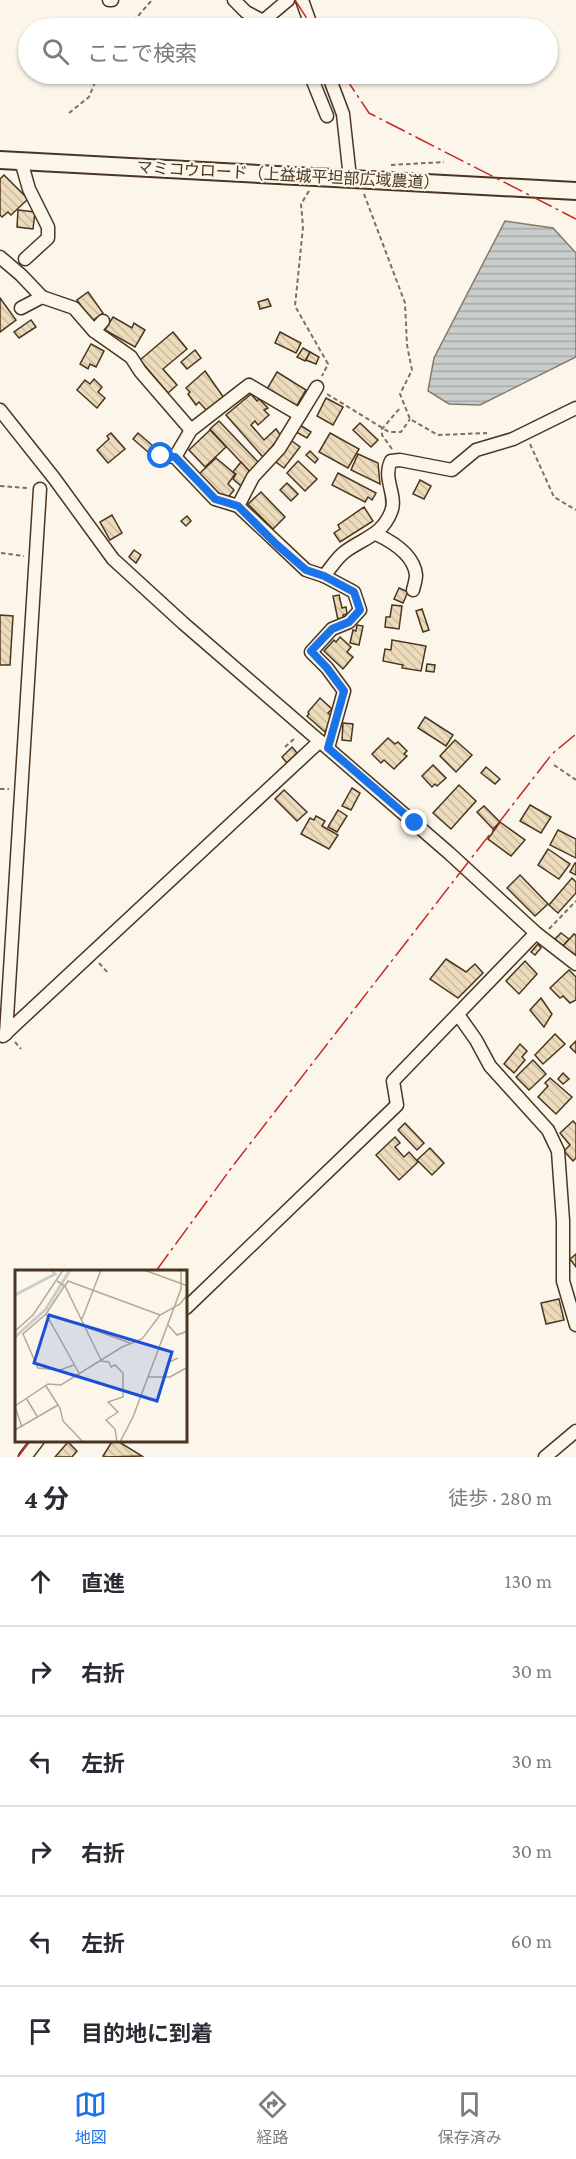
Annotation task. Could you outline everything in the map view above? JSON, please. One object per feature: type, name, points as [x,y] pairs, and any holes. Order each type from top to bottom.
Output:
[{"type":"street","points":[[234,0],[255,18]]},
{"type":"street","points":[[272,18],[288,0]]},
{"type":"street","points":[[302,0],[308,18]]},
{"type":"street","points":[[314,84],[327,116]]},
{"type":"street","points":[[332,84],[343,114],[354,178]]},
{"type":"street","name":"マミコウロード（上益城平坦部広域農道）","points":[[0,160],[576,191]]},
{"type":"street","points":[[21,161],[29,189],[48,227],[48,238],[25,259]]},
{"type":"street","points":[[0,257],[42,297],[74,308],[94,331],[130,357],[190,430]]},
{"type":"street","points":[[21,308],[42,297]]},
{"type":"street","points":[[94,331],[103,321]]},
{"type":"street","points":[[175,457],[190,430],[249,385],[300,415]]},
{"type":"street","points":[[238,506],[253,477],[279,449],[317,387]]},
{"type":"street","points":[[324,576],[343,553],[376,534],[392,511],[387,469],[391,461],[400,460],[452,470],[476,450],[525,433],[576,408]]},
{"type":"street","points":[[0,410],[54,478],[113,559],[183,623],[449,853],[539,935],[576,964]]},
{"type":"street","points":[[3,1036],[324,744],[344,691],[327,668],[305,653],[332,629],[349,622],[360,610],[354,592],[324,576],[306,570],[238,506],[215,499],[175,457],[161,456]]},
{"type":"street","points":[[3,1036],[40,489]]},
{"type":"street","points":[[376,534],[399,548],[410,561],[416,576],[413,590]]},
{"type":"street","points":[[188,1306],[397,1106],[393,1082],[539,935]]},
{"type":"street","points":[[459,1016],[476,1040],[490,1066],[548,1130],[558,1151],[563,1221],[563,1281],[576,1325]]},
{"type":"street","points":[[545,1457],[576,1431]]},
{"type":"street","points":[[25,1457],[36,1442]]},
{"type":"path","points":[[136,18],[152,0]]},
{"type":"path","points":[[69,113],[89,97],[94,84]]},
{"type":"path","points":[[318,176],[301,204],[303,227],[295,306],[328,364],[317,387],[389,432],[401,432],[410,419]]},
{"type":"path","points":[[354,178],[405,303],[412,370],[400,394],[410,419],[438,435],[487,433],[503,429],[508,440]]},
{"type":"path","points":[[400,408],[382,429],[382,435],[400,460]]},
{"type":"path","points":[[525,433],[554,497],[576,510]]},
{"type":"path","points":[[1,554],[35,557]]},
{"type":"path","points":[[554,765],[576,780]]},
{"type":"path","points":[[539,935],[576,901]]},
{"type":"shaded area","points":[[505,221],[553,228],[576,253],[576,357],[480,405],[449,404],[428,391],[434,358]]},
{"type":"building","points":[[4,175],[28,199],[11,215],[8,212],[2,217],[0,215],[0,179]]},
{"type":"building","points":[[18,210],[35,212],[33,229],[17,227]]},
{"type":"building","points":[[88,292],[103,313],[92,321],[77,300]]},
{"type":"building","points":[[0,298],[16,320],[0,332]]},
{"type":"building","points":[[268,299],[271,306],[260,309],[258,302]]},
{"type":"building","points":[[113,317],[132,328],[134,323],[145,330],[135,347],[105,330]]},
{"type":"building","points":[[31,320],[36,327],[19,338],[14,332]]},
{"type":"building","points":[[173,332],[187,349],[163,369],[177,385],[168,393],[140,360]]},
{"type":"building","points":[[280,332],[301,343],[296,353],[275,343]]},
{"type":"building","points":[[91,344],[104,351],[96,367],[90,364],[88,369],[80,364]]},
{"type":"building","points":[[303,348],[310,352],[305,361],[297,357]]},
{"type":"building","points":[[195,350],[201,358],[187,369],[181,362]]},
{"type":"building","points":[[310,352],[319,357],[316,364],[306,360]]},
{"type":"building","points":[[205,371],[224,398],[208,412],[199,402],[196,405],[186,388]]},
{"type":"building","points":[[277,372],[306,390],[296,407],[267,389]]},
{"type":"building","points":[[94,379],[102,387],[98,392],[105,398],[97,408],[77,390],[85,380],[90,384]]},
{"type":"building","points":[[251,394],[268,408],[264,410],[269,415],[258,425],[255,421],[251,425],[264,440],[276,429],[281,436],[263,457],[226,415]]},
{"type":"building","points":[[326,398],[343,407],[333,425],[317,416]]},
{"type":"building","points":[[219,421],[259,463],[250,472],[210,429]]},
{"type":"building","points":[[360,423],[378,440],[371,447],[353,430]]},
{"type":"building","points":[[300,425],[311,432],[307,438],[296,432]]},
{"type":"building","points":[[210,430],[226,447],[205,467],[189,450]]},
{"type":"building","points":[[111,433],[125,449],[108,463],[97,450],[109,439],[107,436]]},
{"type":"building","points":[[138,433],[153,446],[148,452],[133,439]]},
{"type":"building","points":[[330,433],[359,449],[348,468],[319,452]]},
{"type":"building","points":[[292,441],[300,447],[284,468],[276,462]]},
{"type":"building","points":[[310,451],[318,459],[315,463],[306,455]]},
{"type":"building","points":[[358,454],[378,463],[380,484],[351,470]]},
{"type":"building","points":[[216,458],[235,474],[228,484],[234,490],[226,500],[199,474]]},
{"type":"building","points":[[298,461],[317,479],[305,491],[287,473]]},
{"type":"building","points":[[241,462],[251,473],[241,486],[233,479],[236,474],[233,472]]},
{"type":"building","points":[[338,473],[376,493],[372,500],[368,497],[365,502],[332,485]]},
{"type":"building","points":[[420,480],[431,486],[424,499],[413,494]]},
{"type":"building","points":[[287,483],[298,494],[291,501],[280,490]]},
{"type":"building","points":[[261,492],[285,517],[273,529],[248,504]]},
{"type":"building","points":[[364,507],[373,521],[340,542],[334,533],[340,529],[338,525]]},
{"type":"building","points":[[112,515],[122,533],[110,540],[100,522]]},
{"type":"building","points":[[187,516],[191,521],[186,526],[181,521]]},
{"type":"building","points":[[134,550],[141,555],[136,563],[129,557]]},
{"type":"building","points":[[399,588],[408,592],[403,603],[394,599]]},
{"type":"building","points":[[339,595],[342,608],[346,607],[347,614],[343,615],[344,619],[338,620],[333,596]]},
{"type":"building","points":[[392,605],[402,606],[399,629],[385,627],[386,617],[390,617]]},
{"type":"building","points":[[422,609],[429,630],[423,632],[416,611]]},
{"type":"building","points":[[0,615],[13,616],[10,665],[0,665]]},
{"type":"building","points":[[357,625],[363,626],[359,645],[350,643],[353,630],[356,631]]},
{"type":"building","points":[[340,637],[351,647],[347,652],[353,657],[343,669],[324,651]]},
{"type":"building","points":[[392,640],[426,646],[421,671],[402,668],[403,665],[383,661],[385,649],[391,650]]},
{"type":"building","points":[[427,664],[435,665],[434,672],[426,671]]},
{"type":"building","points":[[320,698],[332,709],[328,713],[336,720],[325,732],[307,716]]},
{"type":"building","points":[[425,717],[453,735],[446,746],[418,728]]},
{"type":"building","points":[[343,723],[353,724],[351,741],[342,740]]},
{"type":"building","points":[[388,738],[395,744],[398,742],[407,751],[404,754],[407,756],[394,769],[384,760],[381,763],[372,754]]},
{"type":"building","points":[[455,740],[472,755],[456,772],[440,756]]},
{"type":"building","points":[[292,747],[297,753],[287,763],[282,757]]},
{"type":"building","points":[[433,765],[446,778],[437,786],[435,784],[432,787],[422,776]]},
{"type":"building","points":[[486,767],[500,779],[495,784],[481,773]]},
{"type":"building","points":[[459,785],[476,801],[451,829],[433,813]]},
{"type":"building","points":[[352,788],[360,793],[351,810],[342,806]]},
{"type":"building","points":[[284,790],[307,812],[297,821],[275,799]]},
{"type":"building","points":[[530,805],[551,817],[541,833],[520,821]]},
{"type":"building","points":[[484,806],[500,822],[493,829],[477,812]]},
{"type":"building","points":[[338,810],[347,816],[337,832],[328,827]]},
{"type":"building","points":[[316,816],[325,821],[322,826],[338,835],[329,849],[301,834],[310,818],[314,820]]},
{"type":"building","points":[[500,822],[525,840],[511,856],[488,839]]},
{"type":"building","points":[[558,830],[576,839],[576,858],[550,845]]},
{"type":"building","points":[[548,849],[570,864],[559,879],[538,865]]},
{"type":"building","points":[[576,863],[576,875],[570,872]]},
{"type":"building","points":[[520,875],[548,904],[535,916],[507,888]]},
{"type":"building","points":[[572,878],[576,882],[576,893],[558,913],[549,905]]},
{"type":"building","points":[[561,933],[569,939],[563,946],[555,939]]},
{"type":"building","points":[[574,934],[576,935],[576,957],[563,946]]},
{"type":"building","points":[[538,944],[541,948],[535,955],[531,952]]},
{"type":"building","points":[[446,959],[466,972],[475,964],[483,973],[458,998],[430,979]]},
{"type":"building","points":[[525,961],[537,974],[519,994],[506,981]]},
{"type":"building","points":[[569,970],[576,977],[576,1000],[570,1003],[563,996],[560,998],[550,988]]},
{"type":"building","points":[[541,998],[552,1014],[544,1027],[530,1010]]},
{"type":"building","points":[[555,1034],[565,1044],[543,1064],[535,1055]]},
{"type":"building","points":[[576,1041],[576,1053],[570,1047]]},
{"type":"building","points":[[520,1044],[527,1051],[522,1057],[525,1060],[514,1073],[504,1064]]},
{"type":"building","points":[[533,1060],[546,1074],[529,1090],[516,1077]]},
{"type":"building","points":[[563,1073],[569,1079],[563,1084],[558,1079]]},
{"type":"building","points":[[550,1078],[572,1097],[556,1114],[538,1097],[548,1086],[545,1083]]},
{"type":"building","points":[[573,1121],[576,1124],[576,1158],[573,1161],[564,1151],[570,1145],[560,1133]]},
{"type":"building","points":[[405,1123],[424,1143],[417,1150],[398,1130]]},
{"type":"building","points":[[395,1137],[400,1143],[395,1147],[404,1157],[409,1152],[418,1162],[399,1180],[376,1155]]},
{"type":"building","points":[[430,1148],[444,1163],[432,1175],[417,1160]]},
{"type":"building","points":[[576,1254],[576,1267],[570,1259]]},
{"type":"building","points":[[559,1299],[564,1320],[546,1324],[541,1303]]},
{"type":"building","points":[[68,1442],[77,1451],[72,1457],[55,1457]]},
{"type":"building","points":[[112,1442],[119,1442],[142,1456],[106,1457],[103,1456]]},
{"type":"power","points":[[295,0],[307,18]]},
{"type":"power","points":[[350,84],[369,113],[576,219]]},
{"type":"power","points":[[157,1270],[232,1167],[552,754],[576,734]]},
{"type":"power","points":[[18,1457],[29,1442]]},
{"type":"route","points":[[161,456],[175,457],[215,499],[238,506],[306,570],[324,576],[354,592],[360,610],[349,622],[332,629],[311,651],[344,691],[328,748],[415,823]]}]
